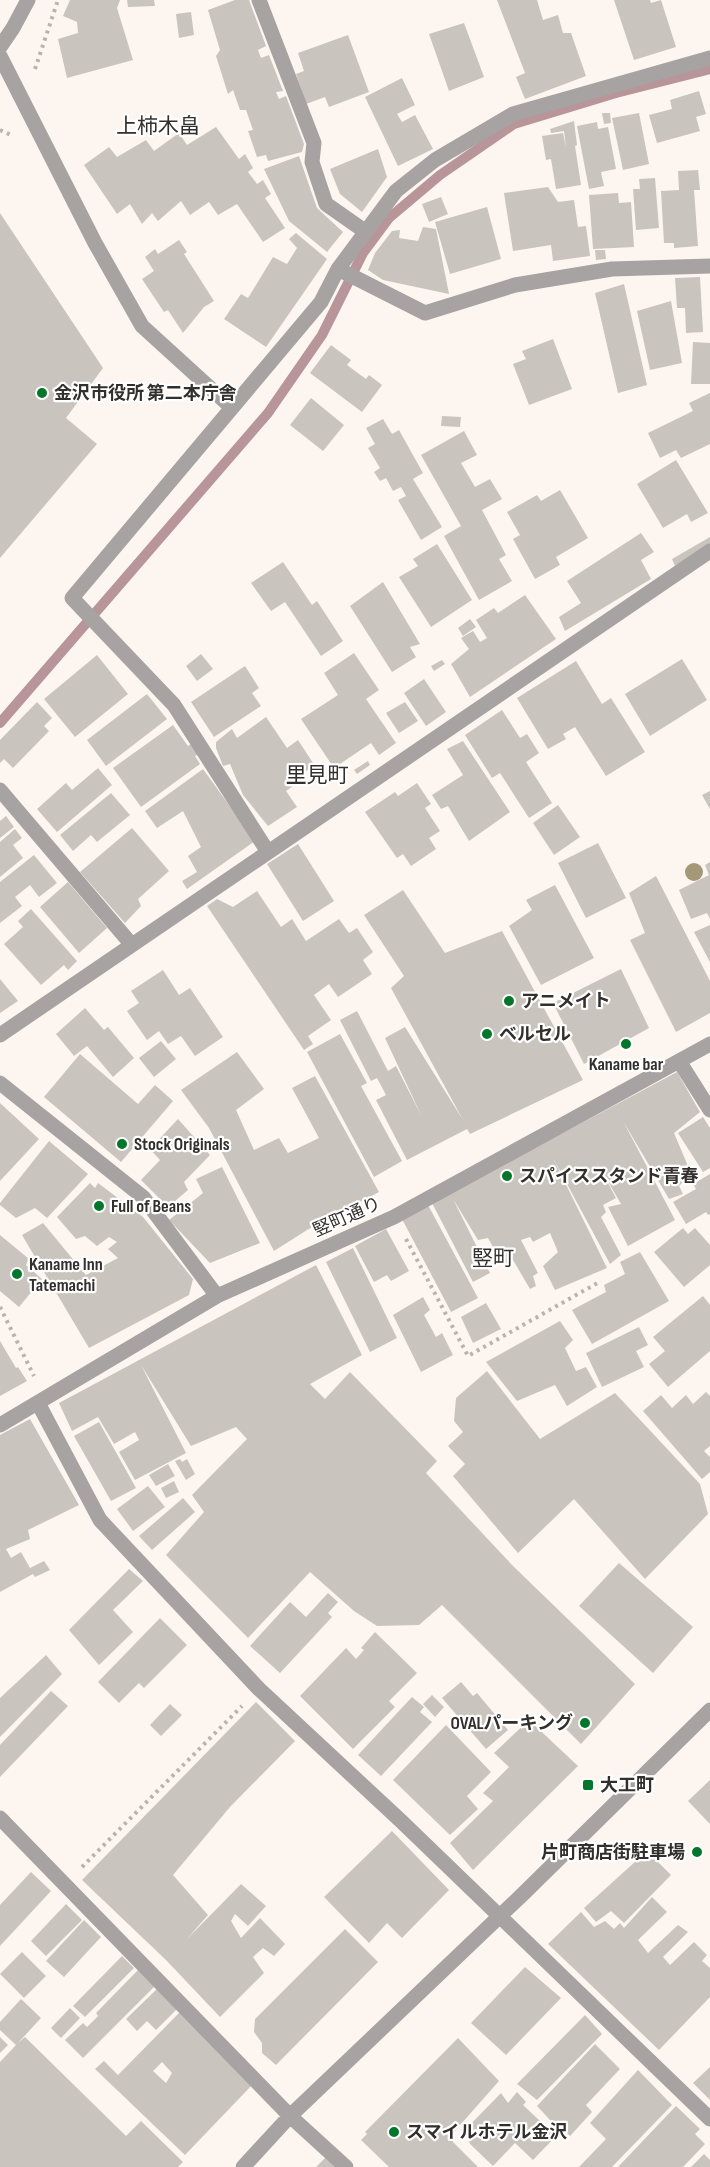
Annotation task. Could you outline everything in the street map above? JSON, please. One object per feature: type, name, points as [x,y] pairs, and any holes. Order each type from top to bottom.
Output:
[{"type":"street","points":[[0,47],[28,0]]},
{"type":"street","points":[[259,0],[314,143],[312,162],[326,204],[366,232]]},
{"type":"street","points":[[0,56],[95,243],[142,326],[231,407]]},
{"type":"street","points":[[268,852],[174,705],[72,598],[321,302],[338,269],[396,191],[435,160],[513,114],[710,58]]},
{"type":"street","points":[[338,269],[425,313],[514,285],[612,269],[710,266]]},
{"type":"street","points":[[0,1035],[710,551]]},
{"type":"street","points":[[0,790],[132,945]]},
{"type":"street","name":"竪町通り","points":[[0,1425],[217,1296],[394,1217],[710,1044]]},
{"type":"street","points":[[680,1061],[710,1110]]},
{"type":"street","points":[[0,1083],[143,1197],[217,1296]]},
{"type":"street","points":[[42,1400],[100,1520],[259,1689],[401,1821],[710,2119]]},
{"type":"street","points":[[243,2167],[290,2116],[710,1710]]},
{"type":"street","points":[[0,1818],[290,2116],[346,2167]]},
{"type":"path","points":[[394,1217],[468,1356],[601,1281]]},
{"type":"path","points":[[0,1307],[42,1400]]},
{"type":"path","points":[[64,1884],[259,1689]]},
{"type":"building","points":[[70,0],[120,0],[117,8],[133,60],[67,78],[58,39],[78,33],[77,22],[63,16]]},
{"type":"building","points":[[127,0],[154,0],[155,6],[128,7]]},
{"type":"building","points":[[235,0],[249,0],[266,46],[258,50],[261,58],[269,55],[283,91],[276,92],[279,99],[286,96],[304,144],[302,152],[268,161],[266,155],[257,157],[248,131],[253,130],[246,110],[240,110],[233,90],[228,94],[216,56],[220,50],[208,10]]},
{"type":"building","points":[[497,0],[537,0],[543,20],[558,15],[563,33],[571,33],[586,76],[525,99],[516,77],[525,73]]},
{"type":"building","points":[[614,0],[650,0],[651,3],[661,0],[676,47],[634,60]]},
{"type":"building","points":[[191,12],[194,35],[179,38],[176,14]]},
{"type":"building","points":[[464,23],[484,77],[449,91],[429,34]]},
{"type":"building","points":[[348,35],[369,92],[329,107],[325,97],[306,104],[296,74],[304,71],[298,53]]},
{"type":"building","points":[[402,78],[415,105],[397,114],[402,122],[415,115],[433,149],[398,166],[365,97]]},
{"type":"building","points":[[699,91],[706,114],[696,117],[700,131],[657,143],[649,115],[672,109],[670,100]]},
{"type":"building","points":[[602,113],[610,113],[611,123],[604,124]]},
{"type":"building","points":[[639,113],[649,164],[623,170],[612,118]]},
{"type":"building","points":[[574,121],[581,185],[556,189],[551,159],[546,160],[542,136],[563,133],[566,147],[564,131],[551,133],[550,129]]},
{"type":"building","points":[[597,122],[598,129],[608,127],[616,169],[601,172],[604,186],[589,189],[577,126]]},
{"type":"building","points":[[216,127],[239,159],[245,154],[253,168],[248,172],[257,184],[263,180],[271,194],[265,198],[285,228],[263,242],[237,204],[218,215],[209,202],[190,215],[181,201],[158,221],[152,213],[142,224],[130,204],[117,214],[84,165],[109,147],[117,157],[146,140],[154,151],[179,133],[187,145]]},
{"type":"building","points":[[378,149],[387,177],[362,212],[340,194],[330,169]]},
{"type":"building","points":[[299,156],[317,208],[343,232],[327,252],[289,221],[264,169]]},
{"type":"building","points":[[698,170],[700,190],[694,190],[698,246],[674,248],[674,243],[664,243],[661,191],[679,190],[678,171]]},
{"type":"building","points":[[655,178],[659,228],[636,230],[633,189],[640,189],[639,179]]},
{"type":"building","points":[[548,187],[558,202],[574,200],[578,227],[586,226],[590,256],[553,261],[551,245],[513,251],[504,193]]},
{"type":"building","points":[[618,193],[619,203],[631,202],[634,247],[593,249],[589,195]]},
{"type":"building","points":[[441,197],[448,214],[429,222],[422,204]]},
{"type":"building","points":[[487,207],[501,259],[450,274],[435,222]]},
{"type":"building","name":"金沢市役所 第二本庁舎","points":[[0,213],[103,368],[66,418],[97,444],[0,558]]},
{"type":"building","points":[[423,227],[436,229],[449,294],[383,280],[368,270],[375,253],[392,231],[400,230],[399,238],[418,241]]},
{"type":"building","points":[[296,233],[327,259],[266,347],[224,319],[241,294],[248,298],[273,257],[287,264],[297,248],[289,239]]},
{"type":"building","points":[[179,240],[187,252],[184,254],[214,301],[204,307],[183,333],[168,310],[164,312],[142,279],[154,271],[145,257],[155,249],[158,254]]},
{"type":"building","points":[[595,250],[605,250],[606,259],[596,260]]},
{"type":"building","points":[[700,277],[703,332],[686,333],[685,308],[677,308],[675,278]]},
{"type":"building","points":[[624,284],[647,385],[618,393],[595,293]]},
{"type":"building","points":[[671,301],[682,363],[650,370],[637,311]]},
{"type":"building","points":[[553,339],[572,389],[529,405],[513,364],[526,359],[522,351]]},
{"type":"building","points":[[693,342],[710,343],[710,384],[691,384]]},
{"type":"building","points":[[331,345],[351,360],[347,365],[366,379],[369,375],[382,385],[362,412],[310,373]]},
{"type":"building","points":[[710,393],[710,444],[681,458],[676,450],[660,458],[648,433],[693,411],[689,403]]},
{"type":"building","points":[[311,398],[344,425],[323,451],[290,425]]},
{"type":"building","points":[[442,416],[461,417],[460,427],[441,426]]},
{"type":"building","points":[[383,419],[392,434],[399,430],[423,473],[413,479],[442,527],[421,540],[398,500],[406,496],[401,487],[393,491],[386,478],[380,481],[374,472],[380,468],[368,448],[375,444],[366,428]]},
{"type":"building","points":[[464,431],[477,455],[461,463],[475,487],[490,479],[502,499],[482,510],[506,555],[499,559],[512,581],[479,600],[444,536],[461,526],[421,455]]},
{"type":"building","points":[[676,460],[708,513],[691,522],[687,514],[663,528],[637,484]]},
{"type":"building","points":[[560,490],[588,538],[556,557],[560,565],[535,579],[513,539],[520,535],[507,512],[537,495],[541,501]]},
{"type":"building","points":[[641,533],[654,552],[641,560],[651,579],[565,631],[559,617],[581,603],[567,581]]},
{"type":"building","points":[[710,537],[710,545],[675,566],[672,559]]},
{"type":"building","points":[[437,544],[472,600],[431,627],[399,577],[418,566],[413,559]]},
{"type":"building","points":[[283,562],[312,605],[317,601],[343,641],[321,656],[285,602],[271,611],[251,583]]},
{"type":"building","points":[[383,582],[420,644],[410,647],[416,657],[392,672],[350,606]]},
{"type":"building","points":[[525,595],[556,639],[470,697],[451,664],[469,649],[461,638],[473,631],[480,642],[487,638],[476,620],[494,608],[498,613]]},
{"type":"building","points":[[470,619],[476,627],[463,636],[458,628]]},
{"type":"building","points":[[354,653],[379,690],[366,699],[396,743],[379,755],[371,743],[334,768],[301,719],[338,695],[324,673]]},
{"type":"building","points":[[201,654],[213,669],[197,681],[186,666]]},
{"type":"building","points":[[97,655],[128,694],[75,737],[44,699]]},
{"type":"building","points":[[682,659],[707,700],[650,736],[625,694]]},
{"type":"building","points":[[442,660],[445,664],[434,671],[431,666]]},
{"type":"building","points":[[576,661],[602,704],[611,698],[645,752],[606,776],[575,727],[563,734],[566,739],[548,749],[517,698]]},
{"type":"building","points":[[245,666],[259,688],[252,693],[261,706],[214,737],[191,702]]},
{"type":"building","points":[[424,679],[446,712],[426,726],[404,693]]},
{"type":"building","points":[[147,694],[167,719],[106,766],[87,740]]},
{"type":"building","points":[[37,702],[52,718],[44,726],[49,731],[13,768],[4,759],[0,763],[0,740]]},
{"type":"building","points":[[405,702],[418,721],[399,733],[386,713]]},
{"type":"building","points":[[502,710],[520,738],[527,734],[539,753],[526,762],[552,803],[529,818],[500,773],[492,778],[465,735]]},
{"type":"building","points":[[266,717],[287,748],[298,740],[315,766],[297,776],[301,780],[286,791],[297,807],[268,826],[243,795],[230,764],[223,766],[216,748],[216,742],[232,729],[237,738]]},
{"type":"building","points":[[173,725],[188,746],[191,744],[199,754],[195,756],[200,764],[141,807],[113,768]]},
{"type":"building","points":[[463,741],[510,812],[469,841],[448,806],[441,809],[432,795],[463,775],[447,749]]},
{"type":"building","points":[[368,761],[370,765],[357,774],[354,770]]},
{"type":"building","points":[[98,768],[112,785],[57,832],[37,809],[66,783],[72,790]]},
{"type":"building","points":[[203,769],[255,841],[187,889],[182,881],[197,872],[188,856],[201,847],[183,811],[157,828],[145,811]]},
{"type":"building","points":[[417,783],[431,804],[425,808],[440,831],[429,838],[436,849],[411,866],[403,854],[397,858],[365,812],[395,792],[398,796]]},
{"type":"building","points":[[710,791],[710,809],[702,795]]},
{"type":"building","points":[[111,793],[130,815],[97,842],[91,835],[73,851],[60,835]]},
{"type":"building","points":[[558,805],[580,837],[554,855],[533,823]]},
{"type":"building","points":[[6,816],[14,827],[0,838],[0,821]]},
{"type":"building","points":[[132,828],[169,871],[138,899],[141,906],[125,923],[80,872]]},
{"type":"building","points":[[15,829],[22,838],[13,845],[23,858],[0,877],[0,842]]},
{"type":"building","points":[[598,843],[626,898],[586,918],[558,863]]},
{"type":"building","points":[[298,844],[334,901],[303,921],[267,864]]},
{"type":"building","points":[[34,855],[57,883],[39,897],[30,885],[15,897],[22,906],[0,923],[0,882]]},
{"type":"building","points":[[710,862],[710,919],[707,913],[691,919],[679,890],[709,875],[705,865]]},
{"type":"building","points":[[656,876],[710,981],[710,1013],[676,1032],[630,940],[645,933],[629,893]]},
{"type":"building","points":[[68,882],[107,928],[79,953],[40,907]]},
{"type":"building","points":[[555,885],[594,958],[541,985],[509,926],[532,910],[526,900]]},
{"type":"building","name":"ベルセル","points":[[403,890],[445,953],[502,931],[583,1080],[470,1134],[467,1129],[407,1160],[376,1100],[386,1095],[377,1078],[371,1081],[340,1020],[357,1011],[388,1071],[396,1066],[422,1117],[385,1038],[405,1027],[463,1120],[391,988],[404,976],[364,915]]},
{"type":"building","points":[[257,891],[281,927],[292,919],[306,941],[339,919],[349,933],[357,928],[373,952],[363,960],[372,974],[338,997],[329,984],[314,995],[331,1020],[308,1036],[313,1044],[304,1050],[207,906],[217,899],[233,907]]},
{"type":"building","points":[[31,909],[77,961],[68,970],[64,965],[41,985],[4,944],[23,927],[18,921]]},
{"type":"building","points":[[710,925],[710,962],[694,932]]},
{"type":"building","points":[[621,969],[649,1028],[584,1064],[553,1003]]},
{"type":"building","points":[[163,970],[179,995],[190,988],[223,1037],[195,1056],[181,1036],[168,1044],[159,1031],[147,1040],[127,1011],[139,1003],[131,991]]},
{"type":"building","points":[[0,979],[18,1001],[0,1013]]},
{"type":"building","points":[[85,1008],[104,1030],[108,1027],[134,1058],[113,1077],[87,1046],[74,1056],[56,1034]]},
{"type":"building","points":[[340,1034],[367,1083],[361,1086],[402,1161],[374,1177],[307,1052]]},
{"type":"building","points":[[161,1041],[176,1059],[154,1077],[139,1058]]},
{"type":"building","points":[[237,1052],[264,1089],[236,1110],[254,1150],[279,1138],[288,1153],[319,1138],[292,1088],[315,1076],[379,1192],[307,1230],[274,1251],[209,1128],[181,1090]]},
{"type":"building","points":[[80,1054],[138,1104],[155,1085],[173,1101],[121,1162],[44,1097]]},
{"type":"building","points":[[677,1072],[700,1112],[674,1133],[691,1173],[679,1186],[683,1194],[669,1199],[623,1121],[675,1220],[628,1246],[608,1207],[621,1204],[596,1161],[616,1198],[603,1205],[606,1212],[601,1217],[621,1255],[610,1264],[553,1158],[607,1268],[555,1290],[543,1266],[558,1252],[550,1233],[533,1242],[530,1237],[521,1240],[538,1273],[533,1276],[536,1286],[530,1289],[513,1260],[503,1265],[488,1238],[478,1240],[453,1199],[490,1273],[473,1282],[432,1203]]},
{"type":"building","points":[[0,1103],[39,1139],[0,1181]]},
{"type":"building","points":[[703,1117],[710,1128],[710,1168],[703,1172],[678,1133]]},
{"type":"building","points":[[178,1119],[210,1155],[184,1182],[188,1190],[168,1207],[141,1180],[160,1160],[150,1149]]},
{"type":"building","points":[[49,1141],[88,1174],[47,1218],[35,1208],[16,1218],[0,1203]]},
{"type":"building","points":[[222,1167],[260,1243],[210,1263],[169,1220],[203,1193],[196,1179]]},
{"type":"building","points":[[710,1174],[710,1214],[706,1212],[686,1224],[673,1202],[696,1189],[693,1184]]},
{"type":"building","points":[[90,1183],[95,1188],[98,1183],[143,1217],[193,1279],[189,1295],[89,1348],[22,1235],[43,1223],[86,1275],[118,1258],[108,1249],[117,1242],[109,1237],[97,1246],[85,1236],[76,1239],[57,1217]]},
{"type":"building","points":[[428,1205],[478,1298],[451,1312],[402,1219]]},
{"type":"building","points":[[683,1228],[688,1234],[695,1228],[710,1245],[710,1265],[684,1287],[654,1252]]},
{"type":"building","points":[[386,1229],[409,1271],[391,1281],[387,1275],[374,1282],[355,1246]]},
{"type":"building","name":"Kaname Inn Tatemachi","points":[[0,1235],[29,1259],[26,1265],[42,1279],[19,1307],[0,1291]]},
{"type":"building","points":[[353,1248],[397,1338],[370,1352],[326,1262]]},
{"type":"building","points":[[640,1252],[669,1301],[592,1344],[572,1310],[606,1292],[604,1285],[625,1274],[620,1262]]},
{"type":"building","points":[[316,1265],[362,1355],[310,1384],[325,1399],[350,1372],[437,1461],[426,1473],[512,1565],[635,1684],[581,1744],[442,1605],[419,1625],[377,1626],[354,1611],[310,1572],[248,1638],[166,1555],[204,1512],[192,1495],[247,1439],[236,1427],[191,1446],[141,1365],[186,1453],[135,1480],[119,1452],[139,1440],[135,1432],[114,1444],[98,1417],[72,1431],[59,1403]]},
{"type":"building","points":[[703,1296],[710,1305],[710,1351],[668,1387],[649,1364],[665,1351],[653,1337]]},
{"type":"building","points":[[423,1297],[430,1310],[424,1315],[436,1337],[442,1333],[453,1355],[421,1372],[393,1315]]},
{"type":"building","points":[[486,1303],[501,1329],[473,1343],[461,1317]]},
{"type":"building","points":[[560,1321],[573,1340],[565,1348],[576,1371],[586,1367],[597,1387],[567,1406],[555,1385],[517,1401],[486,1362]]},
{"type":"building","points":[[639,1327],[648,1345],[636,1351],[644,1367],[602,1387],[586,1353]]},
{"type":"building","points":[[0,1341],[16,1368],[18,1367],[27,1381],[0,1396]]},
{"type":"building","points":[[487,1371],[540,1439],[615,1393],[700,1484],[708,1514],[645,1579],[574,1499],[518,1553],[453,1476],[465,1464],[448,1446],[463,1432],[454,1421],[456,1398]]},
{"type":"building","points":[[706,1392],[710,1396],[710,1446],[704,1451],[710,1457],[710,1472],[702,1479],[643,1411],[661,1395],[672,1408],[686,1395],[693,1404]]},
{"type":"building","points":[[30,1419],[79,1505],[28,1530],[30,1539],[6,1549],[11,1558],[21,1552],[30,1568],[44,1561],[50,1570],[35,1577],[33,1574],[0,1592],[0,1435]]},
{"type":"building","points":[[99,1422],[136,1488],[111,1501],[74,1436]]},
{"type":"building","points":[[180,1459],[182,1462],[187,1459],[195,1474],[186,1480],[175,1461]]},
{"type":"building","points":[[168,1464],[175,1476],[156,1486],[149,1475]]},
{"type":"building","points":[[174,1481],[179,1492],[166,1498],[161,1488]]},
{"type":"building","points":[[148,1486],[165,1507],[133,1531],[117,1509]]},
{"type":"building","points":[[183,1498],[195,1512],[152,1550],[139,1536]]},
{"type":"building","points":[[619,1563],[693,1627],[653,1673],[579,1606]]},
{"type":"building","points":[[129,1569],[143,1581],[113,1610],[133,1632],[99,1665],[69,1630]]},
{"type":"building","points":[[328,1593],[338,1602],[328,1613],[332,1617],[280,1673],[250,1646],[290,1602],[306,1617]]},
{"type":"building","points":[[160,1618],[187,1645],[144,1688],[139,1683],[119,1703],[98,1682]]},
{"type":"building","points":[[375,1632],[417,1673],[389,1701],[395,1707],[353,1749],[300,1696],[346,1648],[356,1659],[364,1650],[361,1648]]},
{"type":"building","points":[[46,1655],[62,1674],[0,1737],[0,1698]]},
{"type":"building","points":[[461,1682],[473,1696],[477,1693],[508,1730],[486,1749],[442,1698]]},
{"type":"building","points":[[51,1691],[68,1706],[0,1777],[0,1745]]},
{"type":"building","points":[[432,1695],[444,1707],[435,1717],[423,1704]]},
{"type":"building","points":[[412,1697],[424,1707],[420,1712],[432,1722],[381,1776],[358,1755]]},
{"type":"building","points":[[256,1702],[295,1741],[230,1807],[173,1875],[208,1915],[186,1940],[241,1884],[266,1906],[248,1926],[235,1914],[231,1921],[241,1938],[260,1918],[285,1944],[274,1956],[263,1948],[253,1957],[264,1973],[220,2017],[166,1960],[82,1880]]},
{"type":"building","points":[[170,1704],[182,1715],[161,1736],[150,1725]]},
{"type":"building","points":[[529,1720],[578,1766],[473,1870],[450,1843],[493,1801],[483,1793],[509,1767],[494,1753]]},
{"type":"building","points":[[446,1725],[491,1772],[467,1796],[478,1809],[450,1835],[393,1780]]},
{"type":"building","points":[[710,1780],[710,1824],[688,1801]]},
{"type":"building","points":[[392,1831],[449,1890],[402,1938],[387,1923],[369,1943],[324,1897]]},
{"type":"building","points":[[647,1851],[671,1875],[624,1923],[611,1911],[596,1922],[584,1908]]},
{"type":"building","points":[[31,1872],[51,1891],[0,1946],[0,1905]]},
{"type":"building","points":[[652,1897],[667,1912],[638,1940],[648,1953],[678,1925],[688,1932],[663,1957],[670,1965],[694,1942],[707,1955],[702,1961],[710,1968],[710,1997],[659,2050],[548,1944],[581,1912],[594,1927],[605,1921],[614,1929],[620,1923],[624,1928]]},
{"type":"building","points":[[66,1904],[82,1920],[46,1956],[31,1941]]},
{"type":"building","points":[[84,1920],[101,1937],[64,1977],[46,1961]]},
{"type":"building","points":[[345,1929],[378,1962],[276,2065],[262,2053],[262,2043],[254,2032],[255,2019]]},
{"type":"building","points":[[22,1952],[46,1976],[24,1998],[0,1974]]},
{"type":"building","points":[[122,1956],[134,1968],[85,2017],[73,2006]]},
{"type":"building","points":[[525,1967],[561,1998],[506,2055],[471,2023]]},
{"type":"building","points":[[139,1969],[156,1985],[83,2058],[65,2040],[83,2023],[87,2027],[98,2016],[96,2013]]},
{"type":"building","points":[[158,1988],[178,2008],[156,2030],[147,2021],[137,2031],[126,2019]]},
{"type":"building","points":[[21,1999],[41,2018],[18,2043],[25,2037],[126,2136],[141,2121],[183,2162],[178,2167],[0,2167],[0,2062],[16,2045],[0,2030],[0,2022]]},
{"type":"building","points":[[70,2008],[80,2018],[61,2038],[51,2028]]},
{"type":"building","points":[[181,2011],[254,2083],[185,2155],[95,2069],[104,2061],[118,2075]],"holes":[[[162,2062],[172,2073],[166,2083],[153,2071]]]},
{"type":"building","points":[[585,2015],[602,2034],[537,2100],[517,2084]]},
{"type":"building","points":[[0,2037],[8,2045],[0,2053]]},
{"type":"building","points":[[458,2038],[499,2081],[454,2132],[453,2142],[478,2167],[389,2167],[361,2140],[367,2134],[365,2132]]},
{"type":"building","points":[[595,2044],[620,2069],[586,2105],[592,2112],[570,2136],[566,2132],[564,2135],[537,2106]]},
{"type":"building","points":[[710,2067],[710,2100],[693,2083]]},
{"type":"building","points":[[638,2070],[672,2105],[612,2167],[579,2167],[606,2139],[590,2123]]},
{"type":"building","points":[[517,2092],[526,2102],[523,2105],[556,2136],[533,2160],[515,2143],[493,2166],[470,2144],[466,2129],[501,2093],[508,2103]]},
{"type":"building","points":[[676,2106],[700,2129],[695,2134],[705,2144],[683,2167],[618,2167]]},
{"type":"building","points":[[704,2154],[710,2160],[710,2167],[691,2167]]},
{"type":"building","points":[[327,2156],[339,2167],[316,2167]]},
{"type":"waterway","points":[[0,723],[268,413],[322,335],[363,253],[389,218],[440,175],[514,124],[616,93],[710,69]]},
{"type":"place","name":"金沢市役所 第二本庁舎","points":[[42,393]]},
{"type":"place","name":"アニメイト","points":[[509,1001]]},
{"type":"place","name":"ベルセル","points":[[487,1034]]},
{"type":"place","name":"Kaname bar","points":[[626,1044]]},
{"type":"place","name":"Stock Originals","points":[[122,1144]]},
{"type":"place","name":"スパイススタンド青春","points":[[507,1176]]},
{"type":"place","name":"Full of Beans","points":[[99,1206]]},
{"type":"place","name":"Kaname Inn Tatemachi","points":[[17,1274]]},
{"type":"place","name":"OVALパーキング","points":[[585,1723]]},
{"type":"place","name":"大工町","points":[[588,1785]]},
{"type":"place","name":"片町商店街駐車場","points":[[697,1852]]},
{"type":"place","name":"スマイルホテル金沢","points":[[394,2132]]},
{"type":"district","name":"上柿木畠","points":[[158,126]]},
{"type":"district","name":"里見町","points":[[317,775]]},
{"type":"district","name":"竪町","points":[[493,1258]]}]
